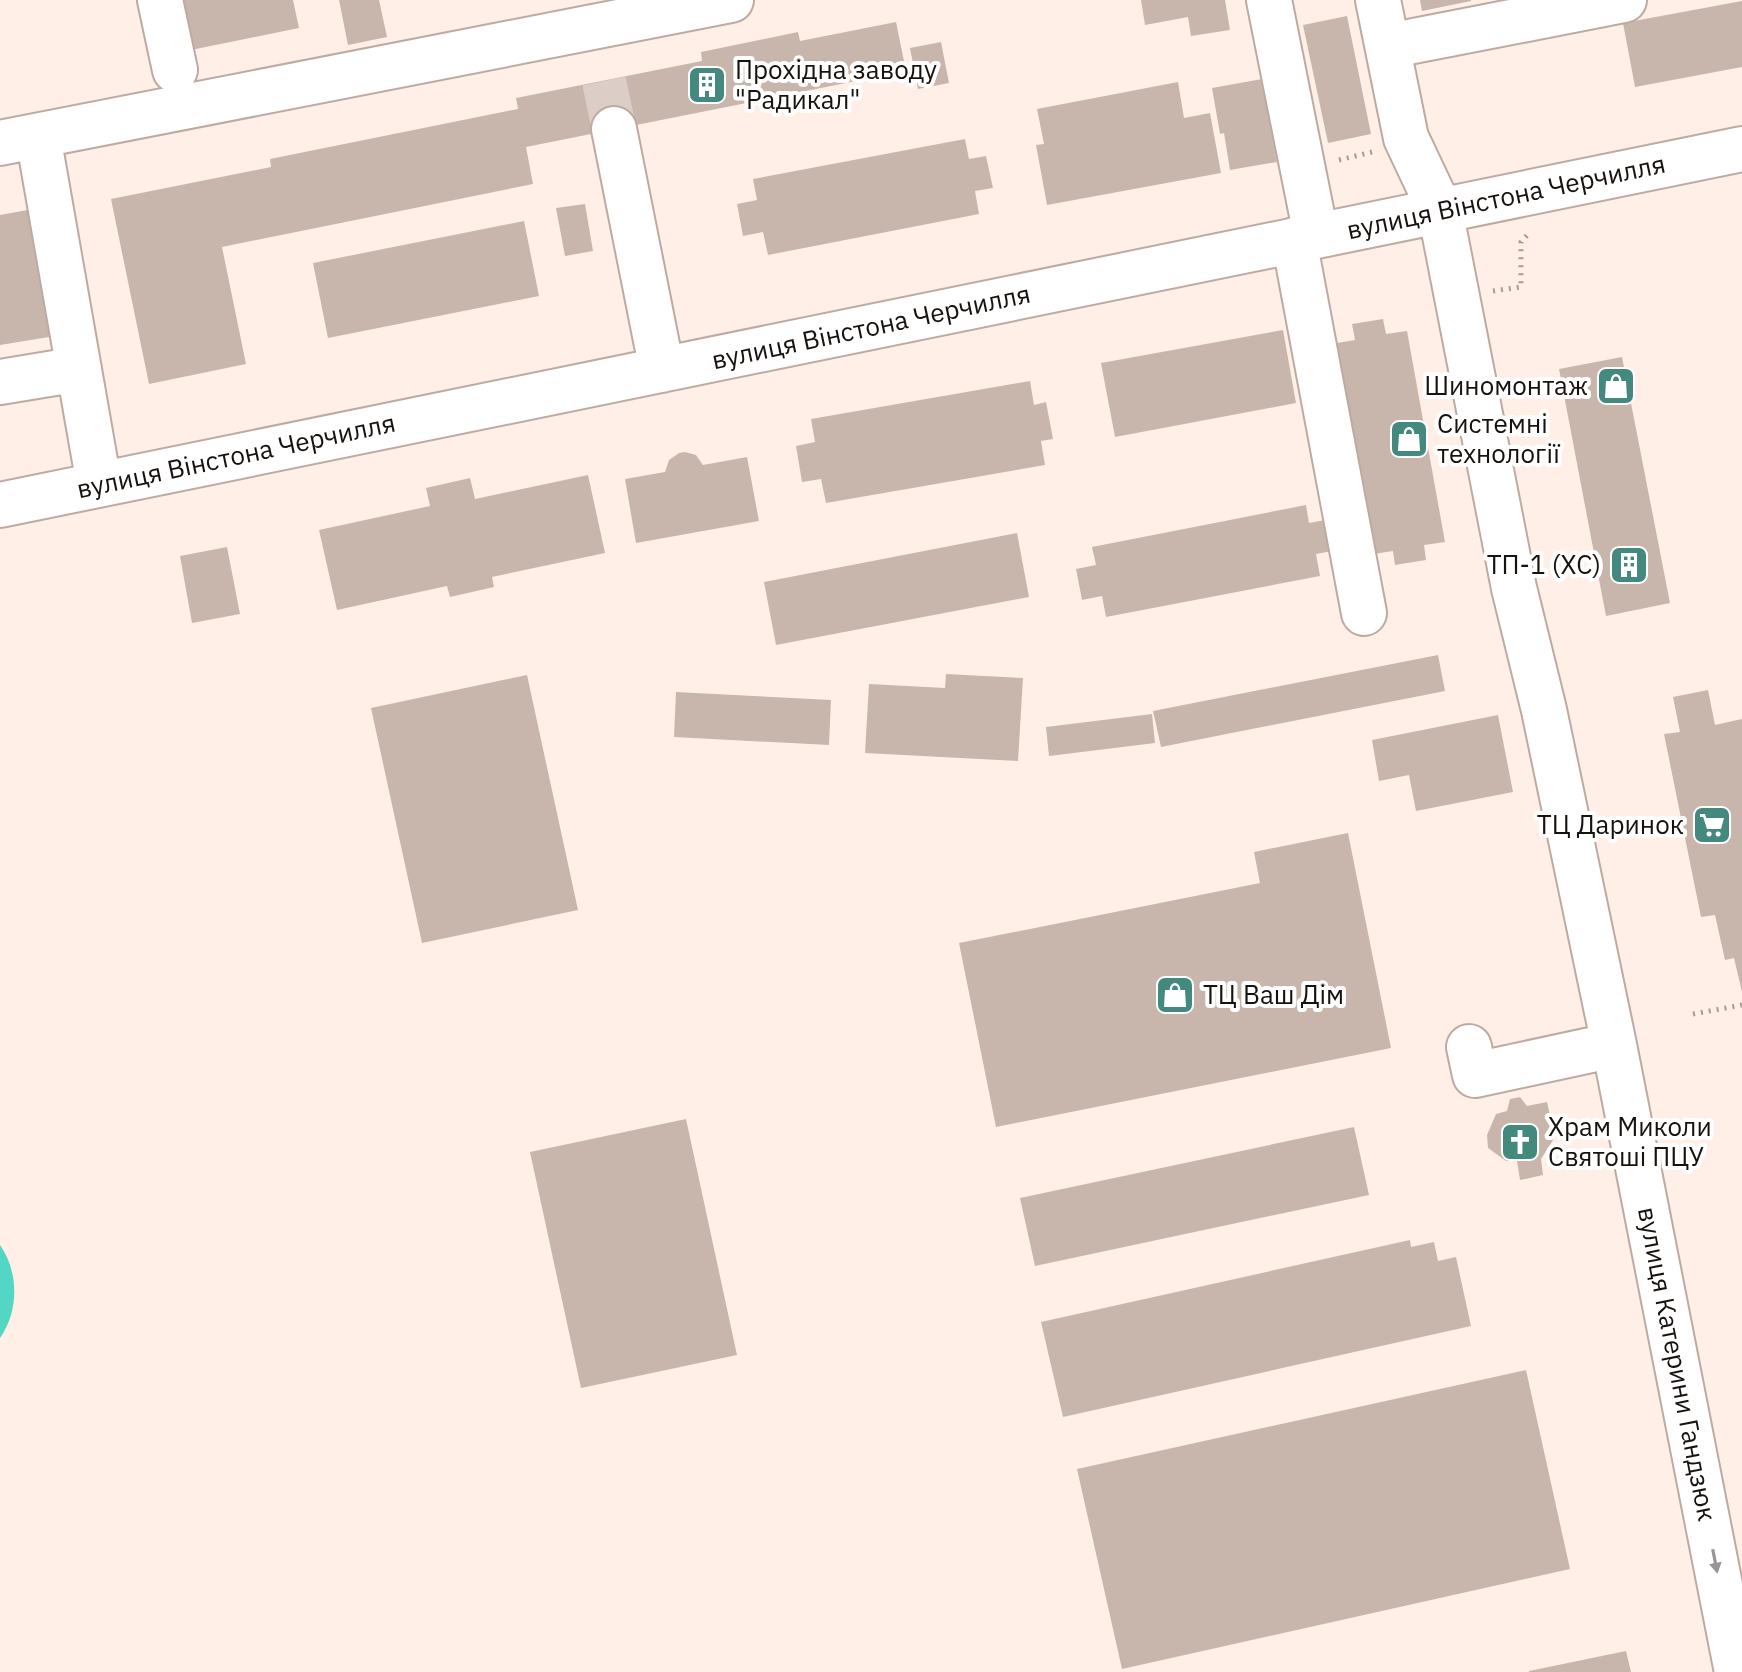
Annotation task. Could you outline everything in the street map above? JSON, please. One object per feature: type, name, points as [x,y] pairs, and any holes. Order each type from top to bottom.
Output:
[{"type":"street","points":[[160,0],[175,70]]},
{"type":"street","points":[[99,484],[79,369],[19,140],[731,0]]},
{"type":"street","points":[[1269,0],[1364,613]]},
{"type":"street","name":"вулиця Катерини Гандзюк","points":[[1378,0],[1406,138],[1440,210],[1514,588],[1544,710],[1614,1045],[1737,1672]]},
{"type":"street","points":[[1388,46],[1624,0]]},
{"type":"street","points":[[614,129],[662,370]]},
{"type":"street","name":"вулиця Вінстона Черчилля","points":[[0,505],[1742,149]]},
{"type":"street","points":[[0,382],[79,369]]},
{"type":"street","points":[[1469,1047],[1475,1075],[1614,1045]]},
{"type":"path","points":[[1336,160],[1378,150]]},
{"type":"path","points":[[1492,292],[1521,287],[1521,242],[1528,233],[1543,230]]},
{"type":"path","points":[[1693,1014],[1742,1005]]},
{"type":"water","points":[[0,1245],[11,1267],[14,1292],[11,1316],[0,1338]]},
{"type":"building","points":[[181,0],[293,0],[299,28],[191,50]]},
{"type":"building","points":[[339,0],[379,0],[387,37],[348,45]]},
{"type":"building","points":[[1141,0],[1225,0],[1230,30],[1191,36],[1188,17],[1145,25]]},
{"type":"building","points":[[1420,0],[1471,0],[1471,1],[1422,11]]},
{"type":"building","points":[[1742,1],[1742,67],[1635,87],[1623,23]]},
{"type":"building","points":[[1347,16],[1371,134],[1328,143],[1303,25]]},
{"type":"building","points":[[896,22],[906,71],[526,147],[533,184],[222,247],[246,364],[149,384],[111,199],[271,167],[270,159],[518,109],[516,98],[702,61],[701,52],[798,32],[800,41]]},
{"type":"building","points":[[941,42],[949,83],[918,89],[910,48]]},
{"type":"building","points":[[1262,79],[1277,162],[1230,170],[1212,88]]},
{"type":"building","points":[[1178,82],[1184,118],[1210,113],[1221,173],[1047,205],[1036,145],[1044,144],[1037,109]]},
{"type":"building","points":[[965,139],[969,159],[986,156],[993,188],[975,191],[979,214],[768,255],[763,232],[743,236],[737,204],[757,200],[753,179]]},
{"type":"building","points":[[585,204],[593,251],[565,256],[556,208]]},
{"type":"building","points":[[33,209],[55,336],[0,345],[0,215]]},
{"type":"building","points":[[524,221],[539,296],[328,338],[313,263]]},
{"type":"building","points":[[1383,319],[1386,334],[1407,331],[1445,542],[1424,545],[1426,560],[1395,565],[1393,551],[1374,554],[1337,343],[1355,340],[1352,324]]},
{"type":"building","points":[[1283,330],[1296,403],[1115,437],[1101,363]]},
{"type":"building","points":[[1622,357],[1670,603],[1606,616],[1559,369]]},
{"type":"building","points":[[1030,381],[1034,405],[1046,402],[1053,439],[1041,441],[1045,465],[826,503],[821,479],[802,482],[796,446],[815,442],[811,419]]},
{"type":"building","points":[[685,452],[696,455],[703,465],[747,457],[759,521],[636,543],[625,479],[665,472],[669,460]]},
{"type":"building","points":[[588,475],[605,553],[492,577],[494,587],[450,597],[447,586],[337,610],[319,530],[430,506],[426,488],[470,478],[475,499]]},
{"type":"building","points":[[1306,505],[1309,523],[1325,520],[1332,551],[1316,554],[1320,576],[1106,617],[1102,596],[1082,600],[1076,569],[1096,565],[1092,547]]},
{"type":"building","points":[[1017,533],[1029,597],[776,645],[764,582]]},
{"type":"building","points":[[227,547],[240,614],[192,623],[180,556]]},
{"type":"building","points":[[1438,655],[1445,691],[1161,747],[1153,711]]},
{"type":"building","points":[[946,674],[1023,678],[1018,761],[865,753],[869,684],[945,688]]},
{"type":"building","points":[[527,675],[578,910],[422,943],[371,708]]},
{"type":"building","name":"ТЦ Даринок","points":[[1708,690],[1715,725],[1742,719],[1742,992],[1734,958],[1725,960],[1715,915],[1701,917],[1664,734],[1680,732],[1673,697]]},
{"type":"building","points":[[676,692],[831,700],[829,745],[674,737]]},
{"type":"building","points":[[1152,714],[1155,743],[1049,756],[1046,727]]},
{"type":"building","points":[[1498,715],[1513,792],[1416,811],[1409,775],[1379,781],[1372,740]]},
{"type":"building","name":"ТЦ Ваш Дім","points":[[1348,833],[1391,1048],[996,1127],[959,943],[1260,883],[1254,852]]},
{"type":"building","name":"Храм Миколи Святоші ПЦУ","points":[[1520,1097],[1527,1106],[1547,1102],[1555,1137],[1541,1159],[1543,1175],[1520,1180],[1517,1161],[1506,1161],[1488,1148],[1487,1135],[1496,1114],[1507,1111],[1510,1099]]},
{"type":"building","points":[[686,1119],[737,1355],[581,1388],[530,1152]]},
{"type":"building","points":[[1354,1127],[1369,1195],[1035,1266],[1020,1198]]},
{"type":"building","points":[[1410,1240],[1411,1247],[1434,1242],[1438,1261],[1456,1257],[1471,1326],[1063,1417],[1041,1322]]},
{"type":"building","points":[[1526,1370],[1570,1569],[1122,1669],[1077,1469]]},
{"type":"building","points":[[1626,1651],[1631,1672],[1529,1672],[1529,1671]]},
{"type":"tunnel","points":[[604,81],[614,129]]},
{"type":"place","name":"Прохідна заводу \"Радикал\"","points":[[707,85]]},
{"type":"place","name":"Шиномонтаж","points":[[1616,386]]},
{"type":"place","name":"Системні технології","points":[[1409,439]]},
{"type":"place","name":"ТП-1 (ХС)","points":[[1629,565]]},
{"type":"place","name":"ТЦ Даринок","points":[[1712,825]]},
{"type":"place","name":"ТЦ Ваш Дім","points":[[1175,995]]},
{"type":"place","name":"Храм Миколи Святоші ПЦУ","points":[[1520,1142]]}]
